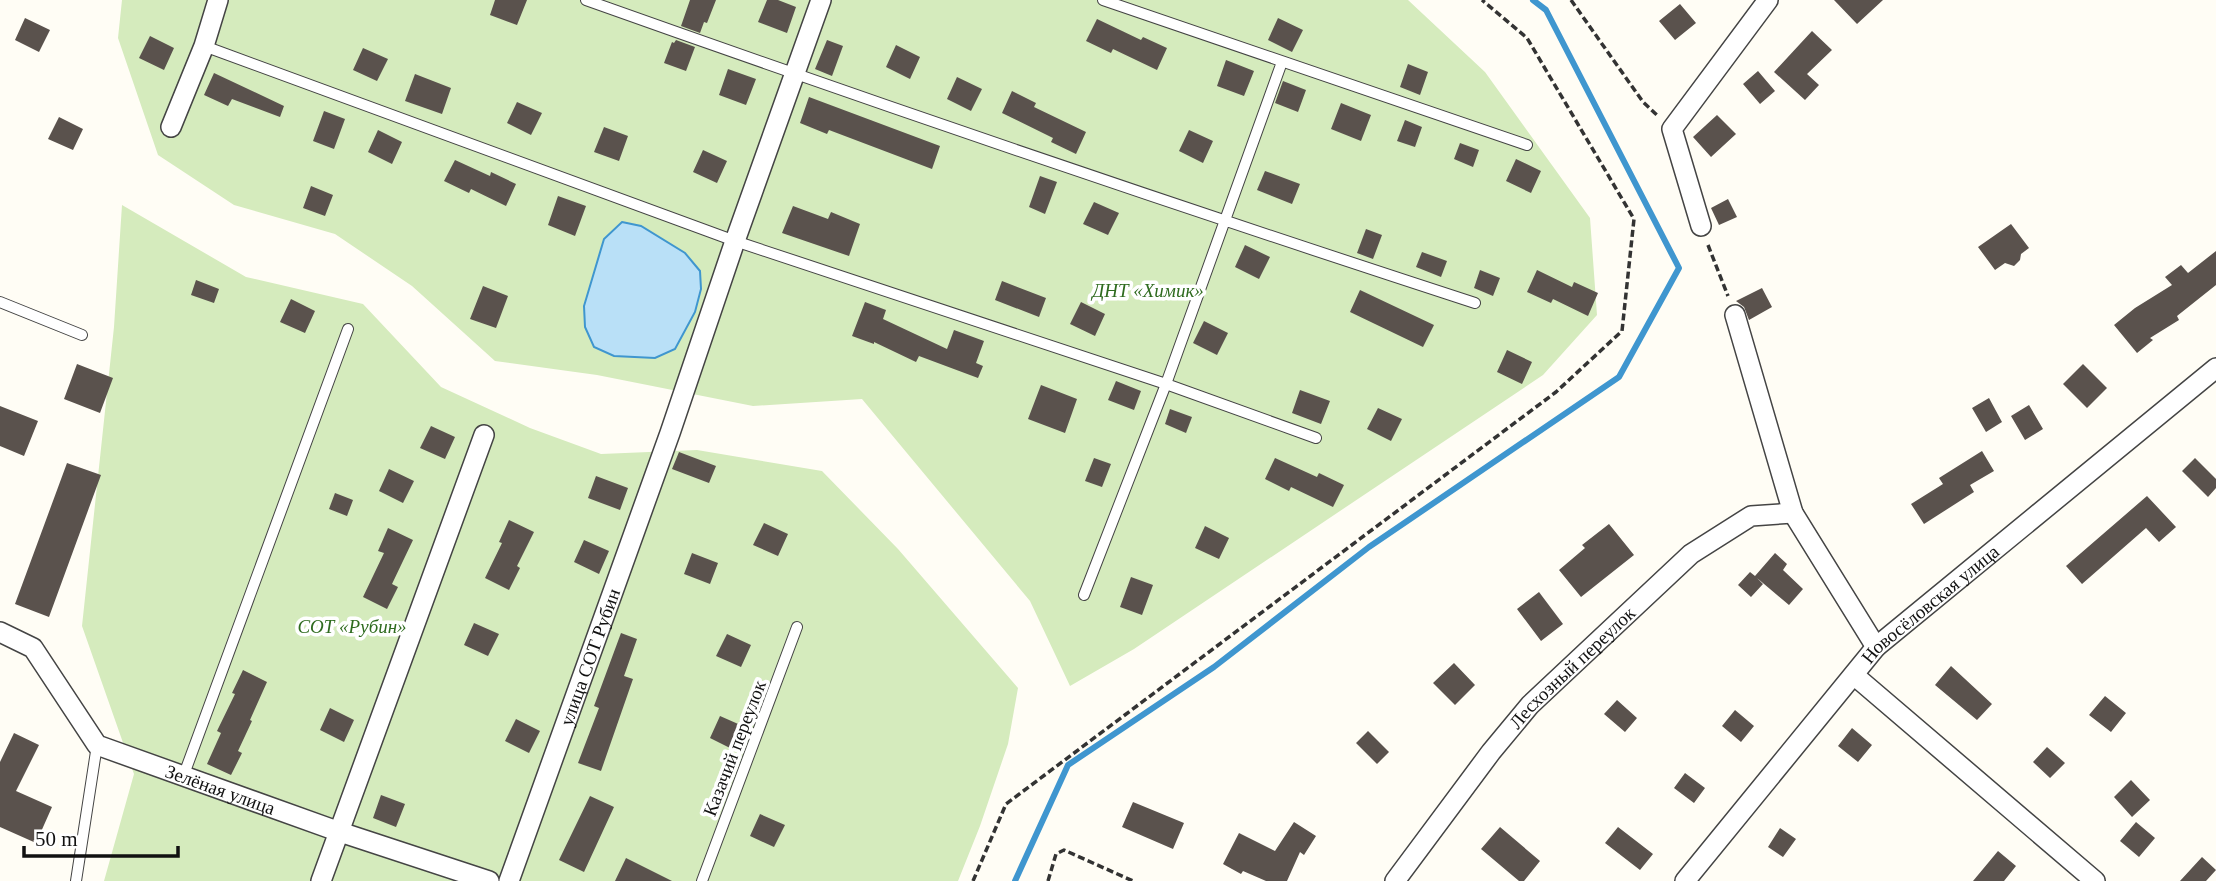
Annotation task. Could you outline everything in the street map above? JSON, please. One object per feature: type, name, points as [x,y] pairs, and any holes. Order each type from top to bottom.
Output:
[{"type":"street","points":[[171,127],[204,46],[218,0]]},
{"type":"street","name":"улица СОТ Рубин","points":[[509,881],[670,433],[821,0]]},
{"type":"street","points":[[1701,226],[1672,129],[1768,0]]},
{"type":"street","points":[[1735,315],[1793,513],[1876,647]]},
{"type":"street","name":"Новосёловская улица","points":[[1685,881],[1876,647],[2216,368]]},
{"type":"street","points":[[321,881],[337,831],[484,435]]},
{"type":"street","name":"Лесхозный переулок","points":[[1395,881],[1491,752],[1530,705],[1691,554],[1751,516],[1793,513]]},
{"type":"street","points":[[0,632],[33,648],[97,745]]},
{"type":"street","points":[[1854,676],[2095,881]]},
{"type":"street","name":"Зелёная улица","points":[[97,745],[337,831],[489,881]]},
{"type":"lane","points":[[586,0],[796,75],[1475,303]]},
{"type":"lane","points":[[1103,0],[1527,145]]},
{"type":"lane","points":[[204,46],[735,241],[1166,384],[1316,438]]},
{"type":"lane","points":[[1084,595],[1166,384],[1282,62]]},
{"type":"lane","points":[[0,302],[82,335]]},
{"type":"lane","points":[[183,777],[348,329]]},
{"type":"lane","name":"Казачий переулок","points":[[702,881],[797,627]]},
{"type":"lane","points":[[76,881],[97,745]]},
{"type":"path","points":[[973,881],[1006,804],[1556,392],[1622,331],[1634,219],[1527,38],[1482,0]]},
{"type":"path","points":[[1571,0],[1643,102],[1672,129]]},
{"type":"path","points":[[1701,226],[1735,315]]},
{"type":"path","points":[[1048,881],[1056,854],[1064,850],[1133,881]]},
{"type":"green space","name":"ДНТ «Химик»","points":[[122,0],[1408,0],[1485,72],[1590,218],[1597,315],[1543,375],[1134,649],[1070,686],[1030,601],[862,399],[753,406],[597,375],[495,361],[412,286],[335,234],[234,205],[158,155],[118,38]]},
{"type":"green space","name":"СОТ «Рубин»","points":[[122,205],[246,277],[363,304],[441,387],[530,428],[601,454],[697,450],[822,471],[898,549],[1018,688],[1008,744],[958,881],[104,881],[134,774],[82,626],[114,327]]},
{"type":"water","points":[[622,222],[641,226],[685,253],[700,271],[701,289],[695,312],[675,349],[655,358],[614,356],[594,347],[585,327],[584,306],[604,239]]},
{"type":"building","points":[[495,0],[527,0],[517,25],[490,15]]},
{"type":"building","points":[[690,0],[716,0],[700,33],[681,26]]},
{"type":"building","points":[[767,0],[778,0],[796,7],[787,33],[758,22]]},
{"type":"building","points":[[1834,0],[1883,0],[1857,24]]},
{"type":"building","points":[[1680,4],[1696,23],[1675,40],[1659,21]]},
{"type":"building","points":[[25,18],[50,30],[39,52],[15,40]]},
{"type":"building","points":[[1278,18],[1303,30],[1292,52],[1268,40]]},
{"type":"building","points":[[1097,19],[1141,40],[1143,37],[1167,48],[1157,70],[1113,49],[1111,53],[1086,41]]},
{"type":"building","points":[[1812,31],[1832,50],[1807,74],[1819,85],[1805,100],[1774,72]]},
{"type":"building","points":[[150,36],[174,48],[164,70],[139,58]]},
{"type":"building","points":[[676,40],[695,47],[686,71],[664,63],[672,42]]},
{"type":"building","points":[[827,40],[843,46],[832,76],[815,69]]},
{"type":"building","points":[[896,45],[920,57],[910,79],[886,67]]},
{"type":"building","points":[[363,48],[388,59],[377,81],[353,70]]},
{"type":"building","points":[[1226,60],[1254,71],[1244,96],[1217,86]]},
{"type":"building","points":[[1408,64],[1428,72],[1420,95],[1400,87]]},
{"type":"building","points":[[728,69],[756,79],[746,105],[719,95]]},
{"type":"building","points":[[1758,71],[1775,91],[1760,104],[1743,84]]},
{"type":"building","points":[[214,73],[284,106],[280,117],[232,99],[228,106],[204,95]]},
{"type":"building","points":[[415,74],[451,88],[442,114],[405,101]]},
{"type":"building","points":[[957,77],[982,89],[971,111],[947,99]]},
{"type":"building","points":[[1283,81],[1306,90],[1298,112],[1275,103]]},
{"type":"building","points":[[1012,91],[1036,103],[1034,107],[1086,132],[1076,154],[1051,142],[1053,138],[1002,113]]},
{"type":"building","points":[[809,97],[940,146],[932,169],[829,130],[827,134],[800,123]]},
{"type":"building","points":[[517,102],[542,113],[531,135],[507,123]]},
{"type":"building","points":[[1341,103],[1371,115],[1361,141],[1331,129]]},
{"type":"building","points":[[324,111],[345,119],[334,149],[313,141]]},
{"type":"building","points":[[1717,115],[1736,134],[1711,157],[1693,137]]},
{"type":"building","points":[[59,117],[83,129],[73,150],[48,139]]},
{"type":"building","points":[[1405,120],[1422,127],[1415,147],[1397,141]]},
{"type":"building","points":[[604,127],[628,136],[619,161],[594,152]]},
{"type":"building","points":[[378,130],[402,142],[392,164],[368,152]]},
{"type":"building","points":[[1189,130],[1213,141],[1203,163],[1179,151]]},
{"type":"building","points":[[1460,143],[1479,150],[1473,167],[1454,159]]},
{"type":"building","points":[[703,150],[727,161],[717,183],[693,172]]},
{"type":"building","points":[[1516,159],[1541,171],[1531,193],[1506,181]]},
{"type":"building","points":[[455,160],[516,184],[506,206],[471,189],[469,193],[444,181]]},
{"type":"building","points":[[1265,171],[1300,184],[1292,204],[1257,190]]},
{"type":"building","points":[[1040,176],[1057,182],[1045,214],[1029,207]]},
{"type":"building","points":[[311,186],[333,195],[325,216],[303,208]]},
{"type":"building","points":[[558,196],[586,206],[575,236],[548,225]]},
{"type":"building","points":[[1728,199],[1737,217],[1719,225],[1711,208]]},
{"type":"building","points":[[1094,202],[1119,213],[1108,235],[1083,224]]},
{"type":"building","points":[[793,206],[828,219],[831,212],[860,224],[849,256],[782,233]]},
{"type":"building","points":[[2011,224],[2029,248],[2021,254],[2020,260],[2014,266],[2005,263],[1995,270],[1978,247]]},
{"type":"building","points":[[1366,229],[1382,235],[1373,259],[1357,253]]},
{"type":"building","points":[[1245,245],[1270,257],[1259,279],[1235,267]]},
{"type":"building","points":[[2216,251],[2216,285],[2177,316],[2179,320],[2150,338],[2153,340],[2137,353],[2114,325],[2172,285],[2165,277],[2181,265],[2188,273]]},
{"type":"building","points":[[1422,252],[1447,261],[1441,277],[1416,267]]},
{"type":"building","points":[[1480,270],[1500,278],[1493,296],[1474,288]]},
{"type":"building","points":[[1537,270],[1572,287],[1574,282],[1598,293],[1588,316],[1553,299],[1551,303],[1527,292]]},
{"type":"building","points":[[196,280],[219,289],[214,303],[191,295]]},
{"type":"building","points":[[1002,281],[1046,298],[1039,317],[995,300]]},
{"type":"building","points":[[483,286],[508,296],[496,328],[470,319]]},
{"type":"building","points":[[1762,288],[1772,307],[1749,320],[1744,307],[1736,301]]},
{"type":"building","points":[[1360,290],[1434,325],[1423,347],[1350,312]]},
{"type":"building","points":[[291,299],[315,311],[305,333],[280,322]]},
{"type":"building","points":[[865,302],[886,310],[883,319],[947,349],[954,330],[984,341],[976,363],[983,366],[978,378],[919,356],[916,362],[874,342],[852,336]]},
{"type":"building","points":[[1081,302],[1105,314],[1095,336],[1070,324]]},
{"type":"building","points":[[1204,321],[1228,333],[1217,355],[1193,343]]},
{"type":"building","points":[[1507,350],[1532,362],[1522,384],[1497,372]]},
{"type":"building","points":[[77,364],[113,378],[100,413],[64,399]]},
{"type":"building","points":[[2083,364],[2107,388],[2087,408],[2063,384]]},
{"type":"building","points":[[1116,381],[1141,391],[1134,410],[1108,400]]},
{"type":"building","points":[[1041,385],[1077,399],[1065,433],[1028,419]]},
{"type":"building","points":[[1300,390],[1330,401],[1321,424],[1292,413]]},
{"type":"building","points":[[1989,398],[2002,422],[1986,432],[1972,408]]},
{"type":"building","points":[[2029,405],[2043,429],[2025,440],[2011,416]]},
{"type":"building","points":[[0,406],[38,421],[24,456],[0,446]]},
{"type":"building","points":[[1378,408],[1402,419],[1391,441],[1367,429]]},
{"type":"building","points":[[1170,409],[1192,417],[1186,433],[1165,424]]},
{"type":"building","points":[[431,426],[455,437],[445,459],[420,448]]},
{"type":"building","points":[[1982,451],[1994,471],[1970,485],[1974,492],[1924,524],[1911,504],[1943,484],[1939,478]]},
{"type":"building","points":[[679,452],[716,466],[709,483],[672,469]]},
{"type":"building","points":[[1094,458],[1111,464],[1102,487],[1085,481]]},
{"type":"building","points":[[1275,458],[1317,477],[1319,473],[1344,485],[1333,507],[1291,487],[1289,491],[1265,479]]},
{"type":"building","points":[[2195,458],[2216,479],[2216,488],[2208,497],[2182,471]]},
{"type":"building","points":[[67,463],[101,475],[49,617],[15,604]]},
{"type":"building","points":[[389,469],[414,481],[403,503],[379,491]]},
{"type":"building","points":[[596,476],[628,488],[620,510],[588,498]]},
{"type":"building","points":[[335,493],[353,500],[347,516],[329,509]]},
{"type":"building","points":[[2147,496],[2176,527],[2159,542],[2146,528],[2082,584],[2066,566]]},
{"type":"building","points":[[509,520],[534,532],[517,566],[520,568],[509,590],[485,578],[502,543],[499,542]]},
{"type":"building","points":[[764,523],[788,534],[778,556],[753,545]]},
{"type":"building","points":[[1609,524],[1634,555],[1581,597],[1559,570],[1585,548],[1582,545]]},
{"type":"building","points":[[1205,526],[1229,538],[1219,559],[1195,548]]},
{"type":"building","points":[[388,528],[413,540],[392,584],[398,587],[387,609],[363,597],[384,553],[378,551]]},
{"type":"building","points":[[584,540],[609,551],[599,574],[574,562]]},
{"type":"building","points":[[692,553],[718,563],[710,584],[684,574]]},
{"type":"building","points":[[1775,553],[1787,564],[1783,570],[1803,589],[1789,605],[1757,578],[1763,584],[1751,597],[1738,585],[1750,572],[1755,576]]},
{"type":"building","points":[[1131,577],[1153,585],[1142,615],[1120,607]]},
{"type":"building","points":[[1539,592],[1563,624],[1541,641],[1517,609]]},
{"type":"building","points":[[474,623],[499,634],[488,656],[464,645]]},
{"type":"building","points":[[621,633],[637,639],[624,676],[633,679],[601,771],[578,763],[599,708],[594,706]]},
{"type":"building","points":[[727,634],[751,645],[741,667],[716,656]]},
{"type":"building","points":[[1454,663],[1475,685],[1455,705],[1433,683]]},
{"type":"building","points":[[1951,666],[1992,704],[1977,720],[1935,685]]},
{"type":"building","points":[[243,670],[267,682],[238,751],[242,753],[231,775],[207,764],[221,733],[217,731]]},
{"type":"building","points":[[2105,696],[2126,713],[2111,732],[2089,715]]},
{"type":"building","points":[[1617,700],[1637,718],[1625,732],[1604,714]]},
{"type":"building","points":[[330,708],[354,720],[344,742],[320,730]]},
{"type":"building","points":[[1735,710],[1754,726],[1741,742],[1722,726]]},
{"type":"building","points":[[720,716],[745,727],[734,750],[710,738]]},
{"type":"building","points":[[516,719],[540,731],[529,753],[505,741]]},
{"type":"building","points":[[1852,728],[1872,745],[1858,762],[1838,746]]},
{"type":"building","points":[[1368,731],[1389,752],[1377,764],[1356,743]]},
{"type":"building","points":[[14,733],[39,745],[16,791],[52,807],[36,843],[0,827],[0,762]]},
{"type":"building","points":[[2047,747],[2065,763],[2050,778],[2033,762]]},
{"type":"building","points":[[1685,773],[1705,788],[1694,803],[1674,788]]},
{"type":"building","points":[[2131,780],[2150,800],[2132,817],[2114,797]]},
{"type":"building","points":[[381,795],[405,804],[396,827],[373,818]]},
{"type":"building","points":[[590,796],[614,807],[584,872],[559,860]]},
{"type":"building","points":[[1133,802],[1184,823],[1173,849],[1122,827]]},
{"type":"building","points":[[760,814],[785,825],[774,847],[750,836]]},
{"type":"building","points":[[1294,822],[1316,836],[1304,855],[1300,852],[1287,881],[1266,881],[1243,871],[1241,874],[1223,864],[1239,833],[1275,851]]},
{"type":"building","points":[[2136,822],[2155,838],[2139,857],[2120,841]]},
{"type":"building","points":[[1500,827],[1540,861],[1524,881],[1519,881],[1481,849]]},
{"type":"building","points":[[1618,827],[1653,854],[1640,870],[1605,843]]},
{"type":"building","points":[[1780,828],[1796,839],[1783,857],[1768,847]]},
{"type":"building","points":[[1998,851],[2016,866],[2004,881],[1973,881]]},
{"type":"building","points":[[2202,857],[2216,870],[2206,881],[2180,881]]},
{"type":"building","points":[[626,858],[672,881],[615,881]]},
{"type":"waterway","points":[[1015,881],[1068,765],[1214,667],[1369,547],[1619,377],[1679,268],[1546,10],[1533,0]]}]
